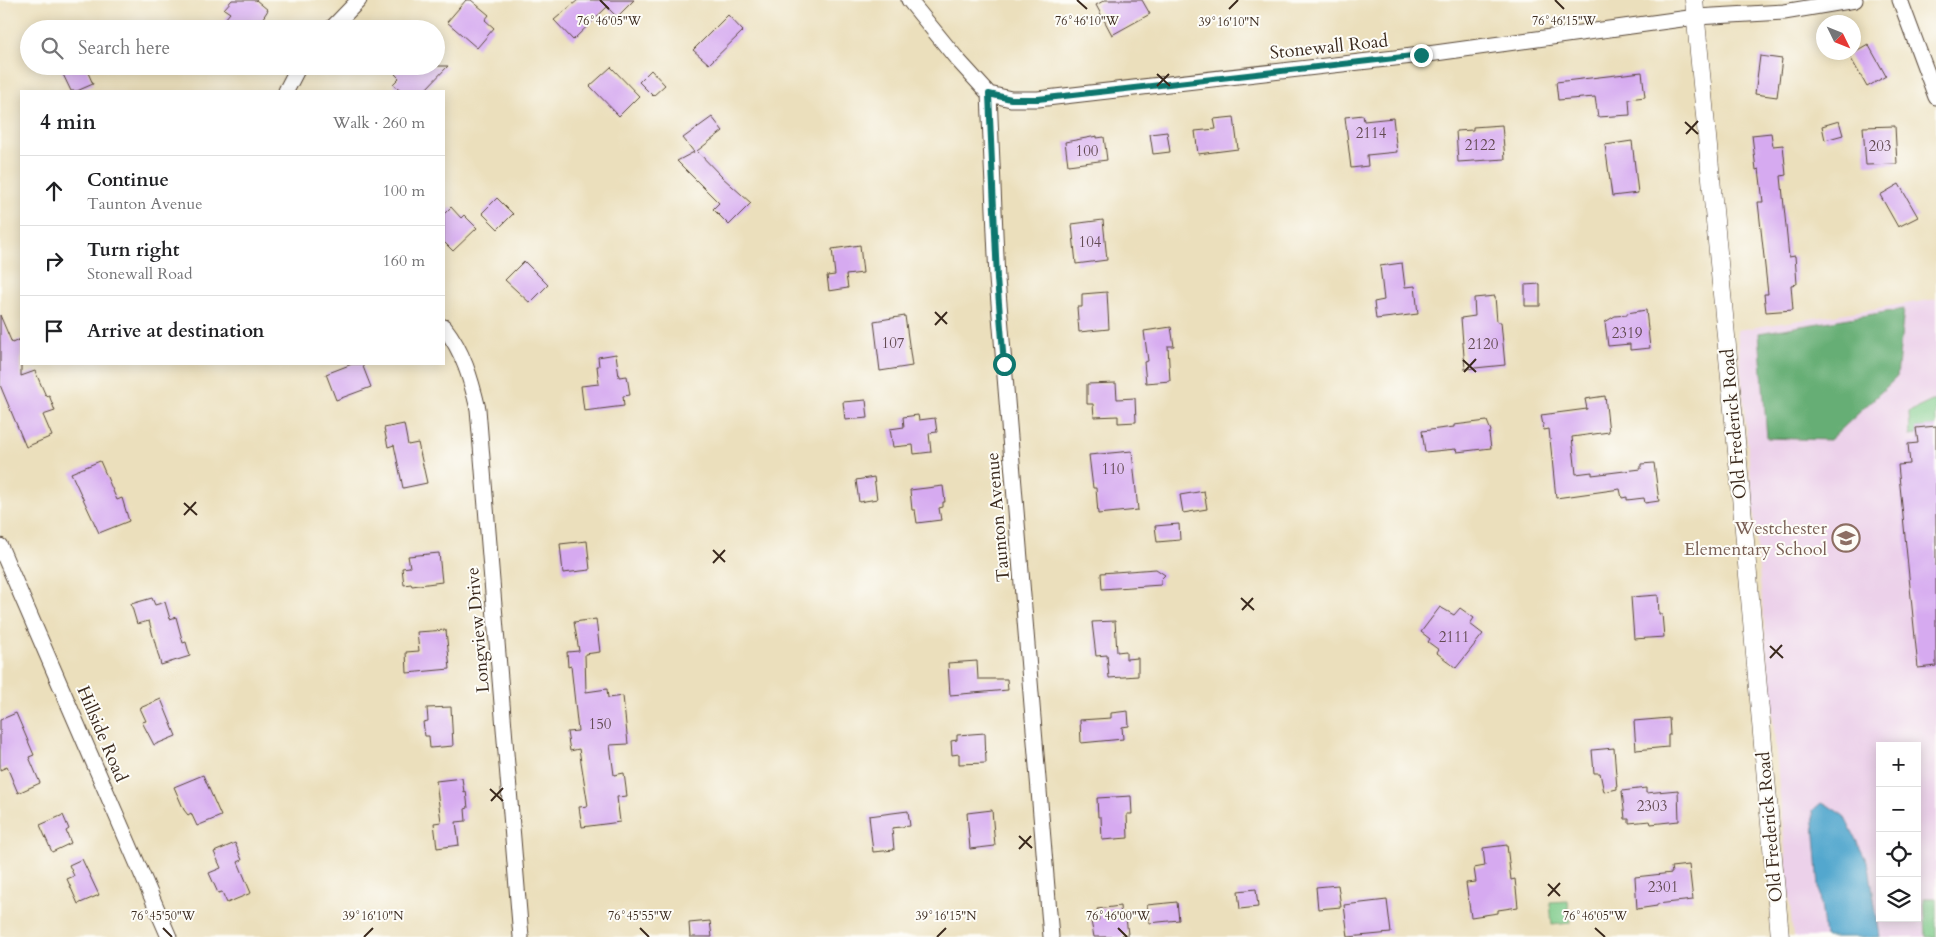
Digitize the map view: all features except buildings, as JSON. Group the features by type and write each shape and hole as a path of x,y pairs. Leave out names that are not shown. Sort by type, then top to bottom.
{"street":[{"path":"340,20 359,0"},
{"path":"909,0 974,79 989,94"},
{"name":"Stonewall Road","path":"989,94 1011,99 1038,99 1421,55 1695,9 1784,12 1855,0"},
{"path":"1900,0 1936,97"},
{"name":"Old Frederick Road","path":"1695,9 1780,937"},
{"path":"287,90 294,75"},
{"name":"Taunton Avenue","path":"989,94 997,279 1051,937"},
{"name":"Longview Drive","path":"445,329 451,336 471,378 478,408 521,937"},
{"name":"Hillside Road","path":"0,546 169,937"}],"shaded area":[{"name":"Westchester Elementary School","path":"1936,299 1936,937 1793,937 1737,330"}],"green space":[{"path":"1904,309 1897,377 1830,440 1767,438 1759,333"},
{"path":"1932,401 1936,401 1936,426 1916,428 1917,435 1910,436 1909,412"},
{"path":"1924,898 1936,898 1936,937 1926,937"},
{"path":"1568,901 1570,923 1552,925 1550,902"}],"water":[{"path":"1821,803 1844,816 1869,866 1876,922 1878,922 1880,937 1825,937 1813,810"}],"place":[{"name":"Westchester Elementary School","path":"1846,538"}],"route":[{"path":"1004,364 997,279 989,94 1011,99 1038,99 1421,55"}]}
